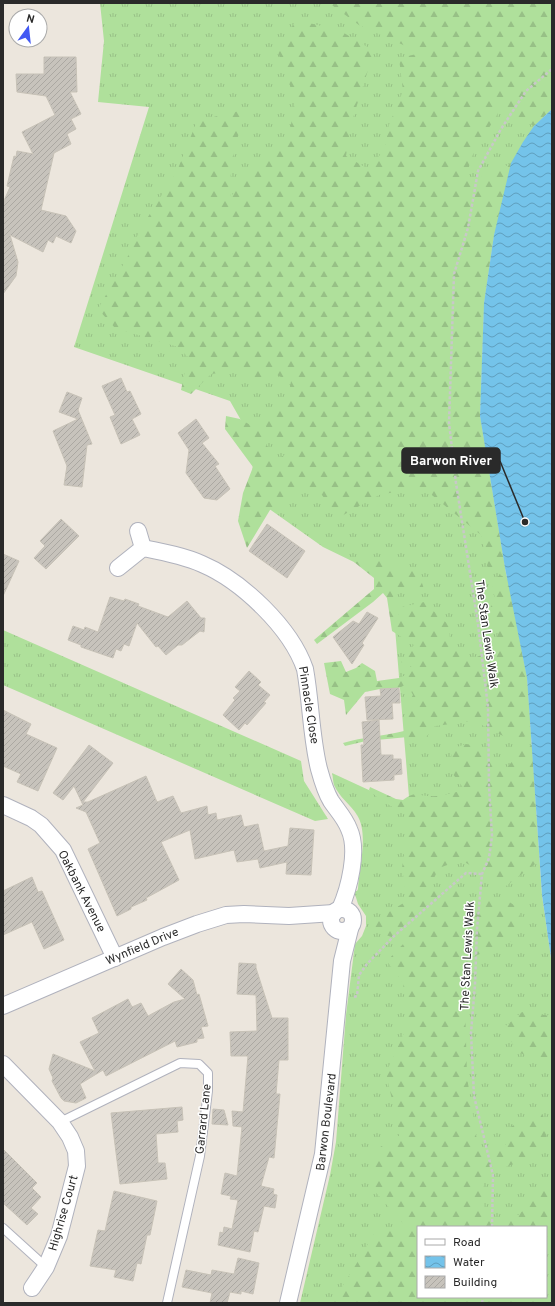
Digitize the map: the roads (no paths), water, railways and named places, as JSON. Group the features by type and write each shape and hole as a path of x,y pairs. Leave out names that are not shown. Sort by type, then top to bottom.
{"street":[{"path":"118,568 143,548 138,530"},
{"name":"Pinnacle Close","path":"143,548 183,557 203,564 245,590 285,632 301,658 305,669 319,768 324,787 331,801 340,812 350,830 353,849 351,872 341,921"},
{"name":"Oakbank Avenue","path":"3,805 31,818 41,825 63,850 115,958"},
{"name":"Wynfield Drive","path":"3,1006 163,937 226,915 244,914 289,916 341,921"},
{"name":"Barwon Boulevard","path":"288,1303 323,1154 342,961 341,921"},
{"name":"Highrise Court","path":"3,1064 60,1122 70,1137 76,1151 77,1166 59,1236 46,1267 32,1288"}],"lane":[{"name":"Garrard Lane","path":"60,1122 180,1063 199,1064 208,1073 208,1091 200,1156 167,1303"},
{"path":"3,1228 46,1267"}],"water":[{"path":"552,109 552,965 542,895 527,678 505,568 480,416 484,303 494,235 511,163 534,126"}],"place":[{"name":"Barwon River","path":"525,522"}]}
